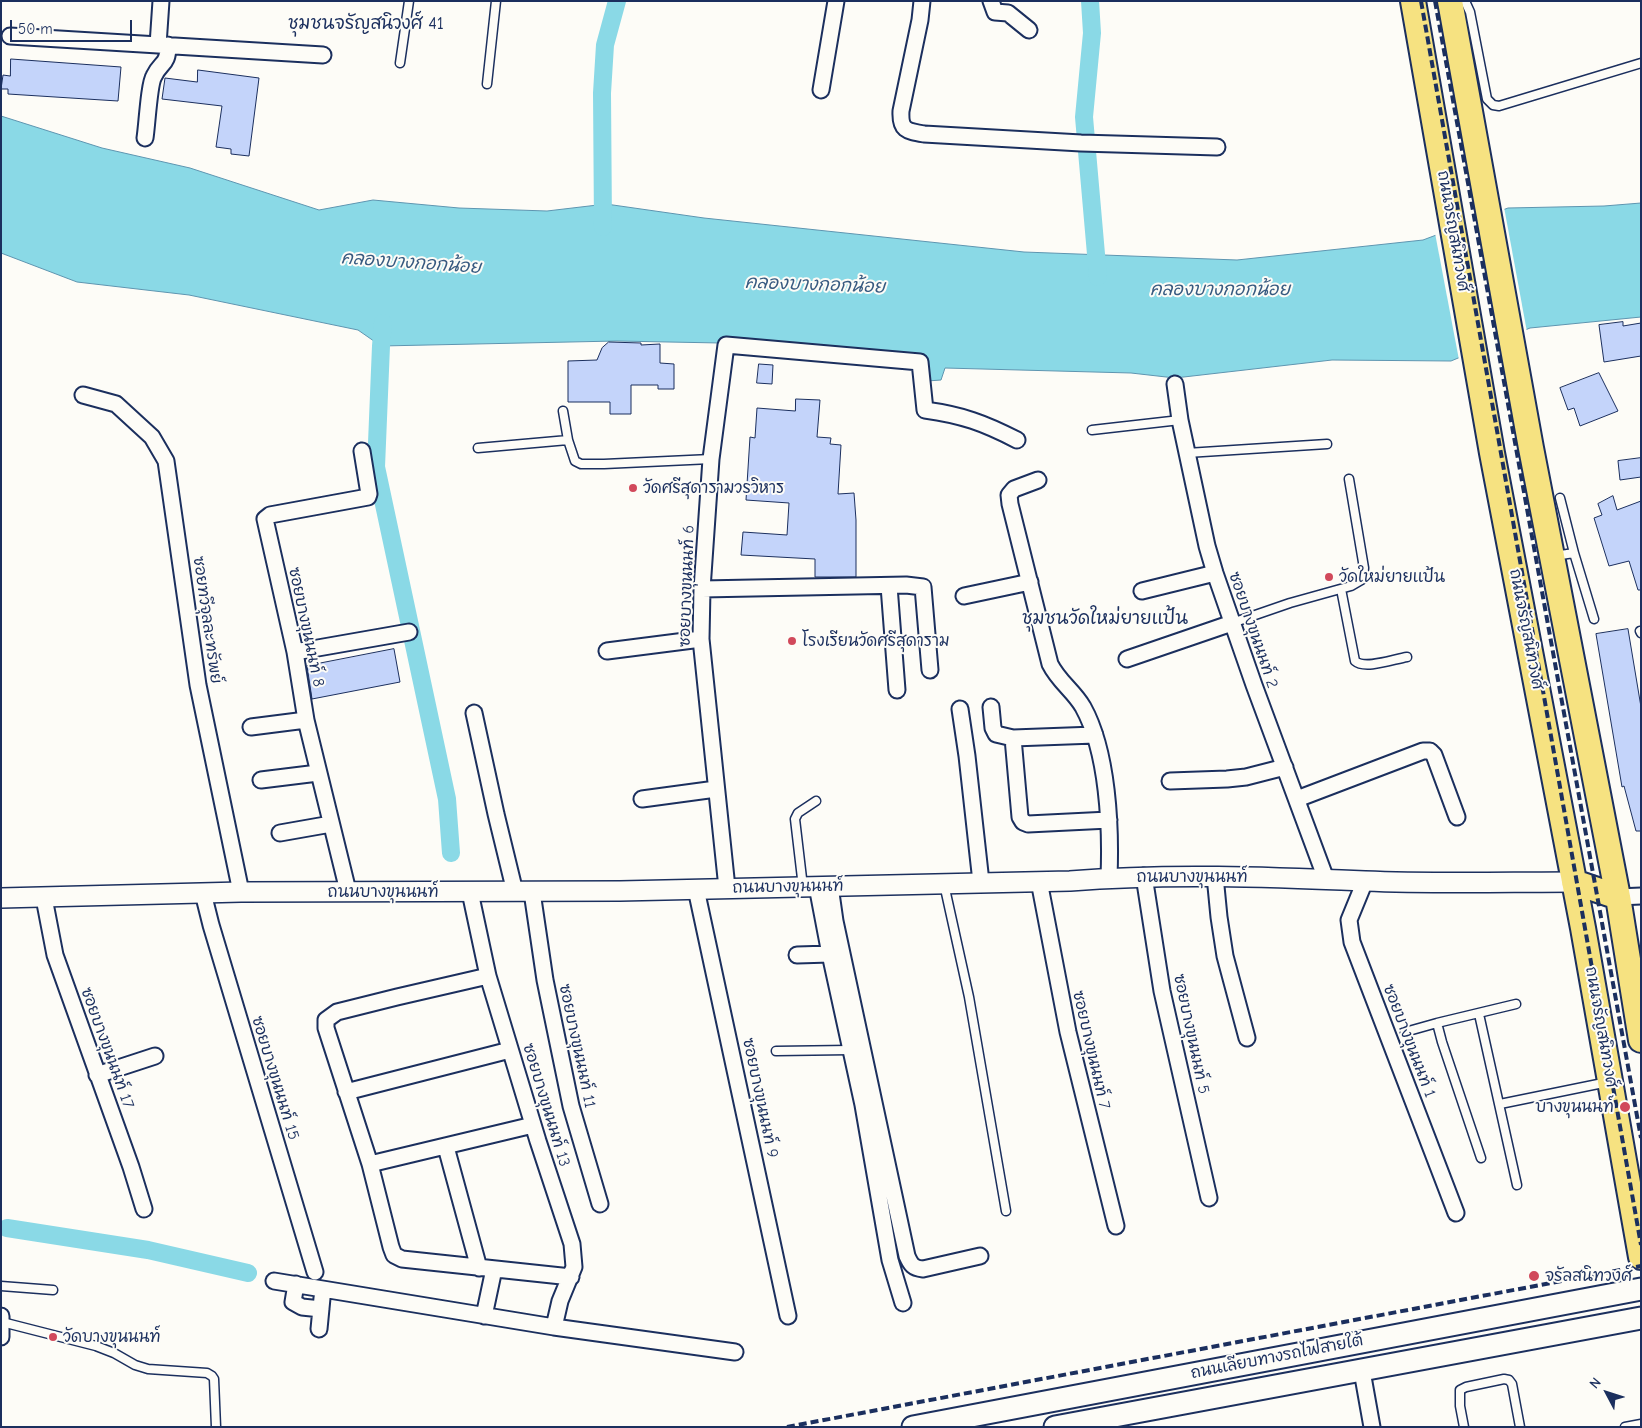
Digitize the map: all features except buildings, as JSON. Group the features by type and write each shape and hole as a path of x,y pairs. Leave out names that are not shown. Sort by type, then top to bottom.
{"main road":[{"name":"ถนนจรัญสนิทวงศ์","path":"1413,1 1492,453 1583,928 1641,1257"},
{"path":"1450,1 1531,448 1563,555 1630,897 1641,1040"},
{"path":"1574,882 1630,897"},
{"name":"ถนนเลียบทางรถไฟสายใต้","path":"913,1427 1641,1289"},
{"path":"1590,1298 1598,1302 1603,1308 1603,1317 1595,1326"},
{"name":"ถนนเลียบทางรถไฟสายใต้","path":"1055,1427 1641,1318"}],"street":[{"path":"145,138 153,76 165,64 168,57 163,45 161,1"},
{"path":"822,90 836,1"},
{"path":"922,1 920,20 901,111 900,123 910,132 1081,143 1217,147"},
{"path":"991,1 995,12 1008,13 1029,30"},
{"path":"10,36 323,55"},
{"name":"ซอยบางขุนนนท์ 6","path":"727,888 701,639 702,589 712,459 726,345 920,362 925,410 954,414 989,426 1017,440"},
{"name":"ซอยบางขุนนนท์ 2","path":"1175,384 1180,420 1207,546 1215,573 1326,879"},
{"name":"ซอยทวีจุลละทรัพย์","path":"83,395 116,404 152,437 166,461 198,686 240,892"},
{"name":"ซอยบางขุนนนท์ 8","path":"348,892 306,720 295,652 265,519 270,515 368,497 362,451"},
{"path":"1038,480 1014,489 1009,495 1050,664 1056,676 1082,706 1095,735 1109,820 1110,877"},
{"path":"1142,591 1215,573"},
{"path":"964,596 1030,582"},
{"path":"890,586 897,690"},
{"path":"702,589 923,587 930,670"},
{"path":"1127,659 1232,623"},
{"path":"295,652 409,632"},
{"path":"607,651 701,639"},
{"path":"991,707 992,728 996,734 1013,738 1095,735"},
{"path":"960,709 981,882"},
{"name":"ซอยบางขุนนนท์ 11","path":"474,713 496,814 524,892 545,980 571,1106 600,1204"},
{"path":"251,728 306,720"},
{"path":"1013,738 1020,818 1023,822 1028,824 1109,820"},
{"path":"1297,799 1423,751 1430,751 1434,755 1457,817"},
{"path":"1170,781 1246,777 1285,767"},
{"path":"261,780 318,772"},
{"path":"642,799 716,789"},
{"path":"280,833 331,824"},
{"name":"ถนนบางขุนนนท์","path":"1,898 240,892 524,892 696,889 1070,881 1144,876 1216,876 1366,881 1574,882"},
{"name":"ซอยบางขุนนนท์ 5","path":"1144,876 1162,991 1209,1198"},
{"path":"1216,876 1219,917 1225,956 1247,1038"},
{"name":"ซอยบางขุนนนท์ 7","path":"1039,881 1068,1032 1116,1226"},
{"name":"ซอยบางขุนนนท์ 1","path":"1366,881 1349,920 1352,942 1456,1213"},
{"path":"817,886 862,1105 890,1260 903,1303"},
{"path":"817,886 837,931 907,1256 911,1265 923,1270 980,1256"},
{"name":"ซอยบางขุนนนท์ 9","path":"696,889 788,1316"},
{"name":"ซอยบางขุนนนท์ 13","path":"470,892 488,976 533,1125 572,1244 574,1267 560,1301 554,1327"},
{"name":"ซอยบางขุนนนท์ 15","path":"203,893 315,1272"},
{"name":"ซอยบางขุนนนท์ 17","path":"44,898 55,955 131,1167 144,1209"},
{"path":"797,955 830,954"},
{"path":"488,976 337,1012 330,1016 325,1024 370,1164 394,1254 402,1259 571,1277"},
{"path":"346,1092 510,1050"},
{"path":"97,1075 155,1056"},
{"path":"370,1164 533,1125"},
{"path":"446,1147 487,1268 484,1316"},
{"path":"274,1280 554,1327 735,1352"},
{"path":"296,1284 293,1302 302,1307 321,1309"},
{"path":"319,1329 324,1289"},
{"path":"1362,1370 1372,1427"}],"lane":[{"path":"400,63 409,1"},
{"path":"487,84 496,1"},
{"path":"1465,1 1470,12 1487,99 1493,105 1499,106 1641,63"},
{"path":"563,411 568,440 575,461 581,464 712,459"},
{"path":"1092,430 1180,420"},
{"path":"478,448 568,440"},
{"path":"1187,453 1327,444"},
{"path":"1232,623 1290,603 1341,589 1364,579 1365,574 1349,478"},
{"path":"1560,498 1563,555 1594,619"},
{"path":"1341,589 1355,661 1360,665 1367,665 1407,657"},
{"path":"816,801 798,813 795,819 817,886"},
{"path":"944,883 969,997 1006,1211"},
{"path":"1405,1032 1516,1004"},
{"path":"1479,1014 1517,1185"},
{"path":"1437,1023 1481,1158"},
{"path":"776,1051 850,1050"},
{"path":"1500,1104 1610,1082"},
{"path":"1,1286 53,1290"},
{"path":"2,1325 96,1346 114,1352 135,1365 148,1368 207,1373 214,1379 216,1427"},
{"path":"1464,1427 1460,1406 1460,1390 1466,1386 1504,1379 1509,1380 1512,1384 1520,1427"},
{"path":"1625,1427 1641,1424"}],"water":[{"name":"คลองบางกอกน้อย","path":"1,116 102,148 190,168 319,210 373,200 459,208 547,211 606,204 704,218 1024,252 1237,260 1423,240 1508,208 1604,206 1641,203 1641,317 1530,328 1451,361 1332,360 1175,378 1131,373 945,368 941,380 927,381 925,360 720,343 617,341 381,346 358,330 189,295 77,282 1,253"}],"pier":[{"path":"1504,207 1527,332 1459,360 1435,233"}],"waterway":[{"path":"603,227 602,93 605,45 617,1"},
{"path":"1090,1 1092,33 1084,117 1098,277"},
{"path":"383,323 376,467 447,799 451,853"},
{"path":"7,1228 148,1250 248,1273"}],"railway":[{"path":"1421,1 1641,1245"},
{"path":"1435,1 1641,1138"},
{"path":"787,1427 1641,1266"}],"place":[{"name":"วัดศรีสุดารามวรวิหาร","path":"633,488"},
{"name":"วัดใหม่ยายแป้น","path":"1329,577"},
{"name":"โรงเรียนวัดศรีสุดาราม","path":"792,641"},
{"name":"บางขุนนนท์","path":"1625,1107"},
{"name":"จรัลสนิทวงศ์","path":"1534,1276"},
{"name":"วัดบางขุนนนท์","path":"53,1337"}],"district":[{"name":"ชุมชนจรัญสนิวงศ์ 41","path":"366,24"},
{"name":"ชุมชนวัดใหม่ยายแป้น","path":"1105,619"}]}
